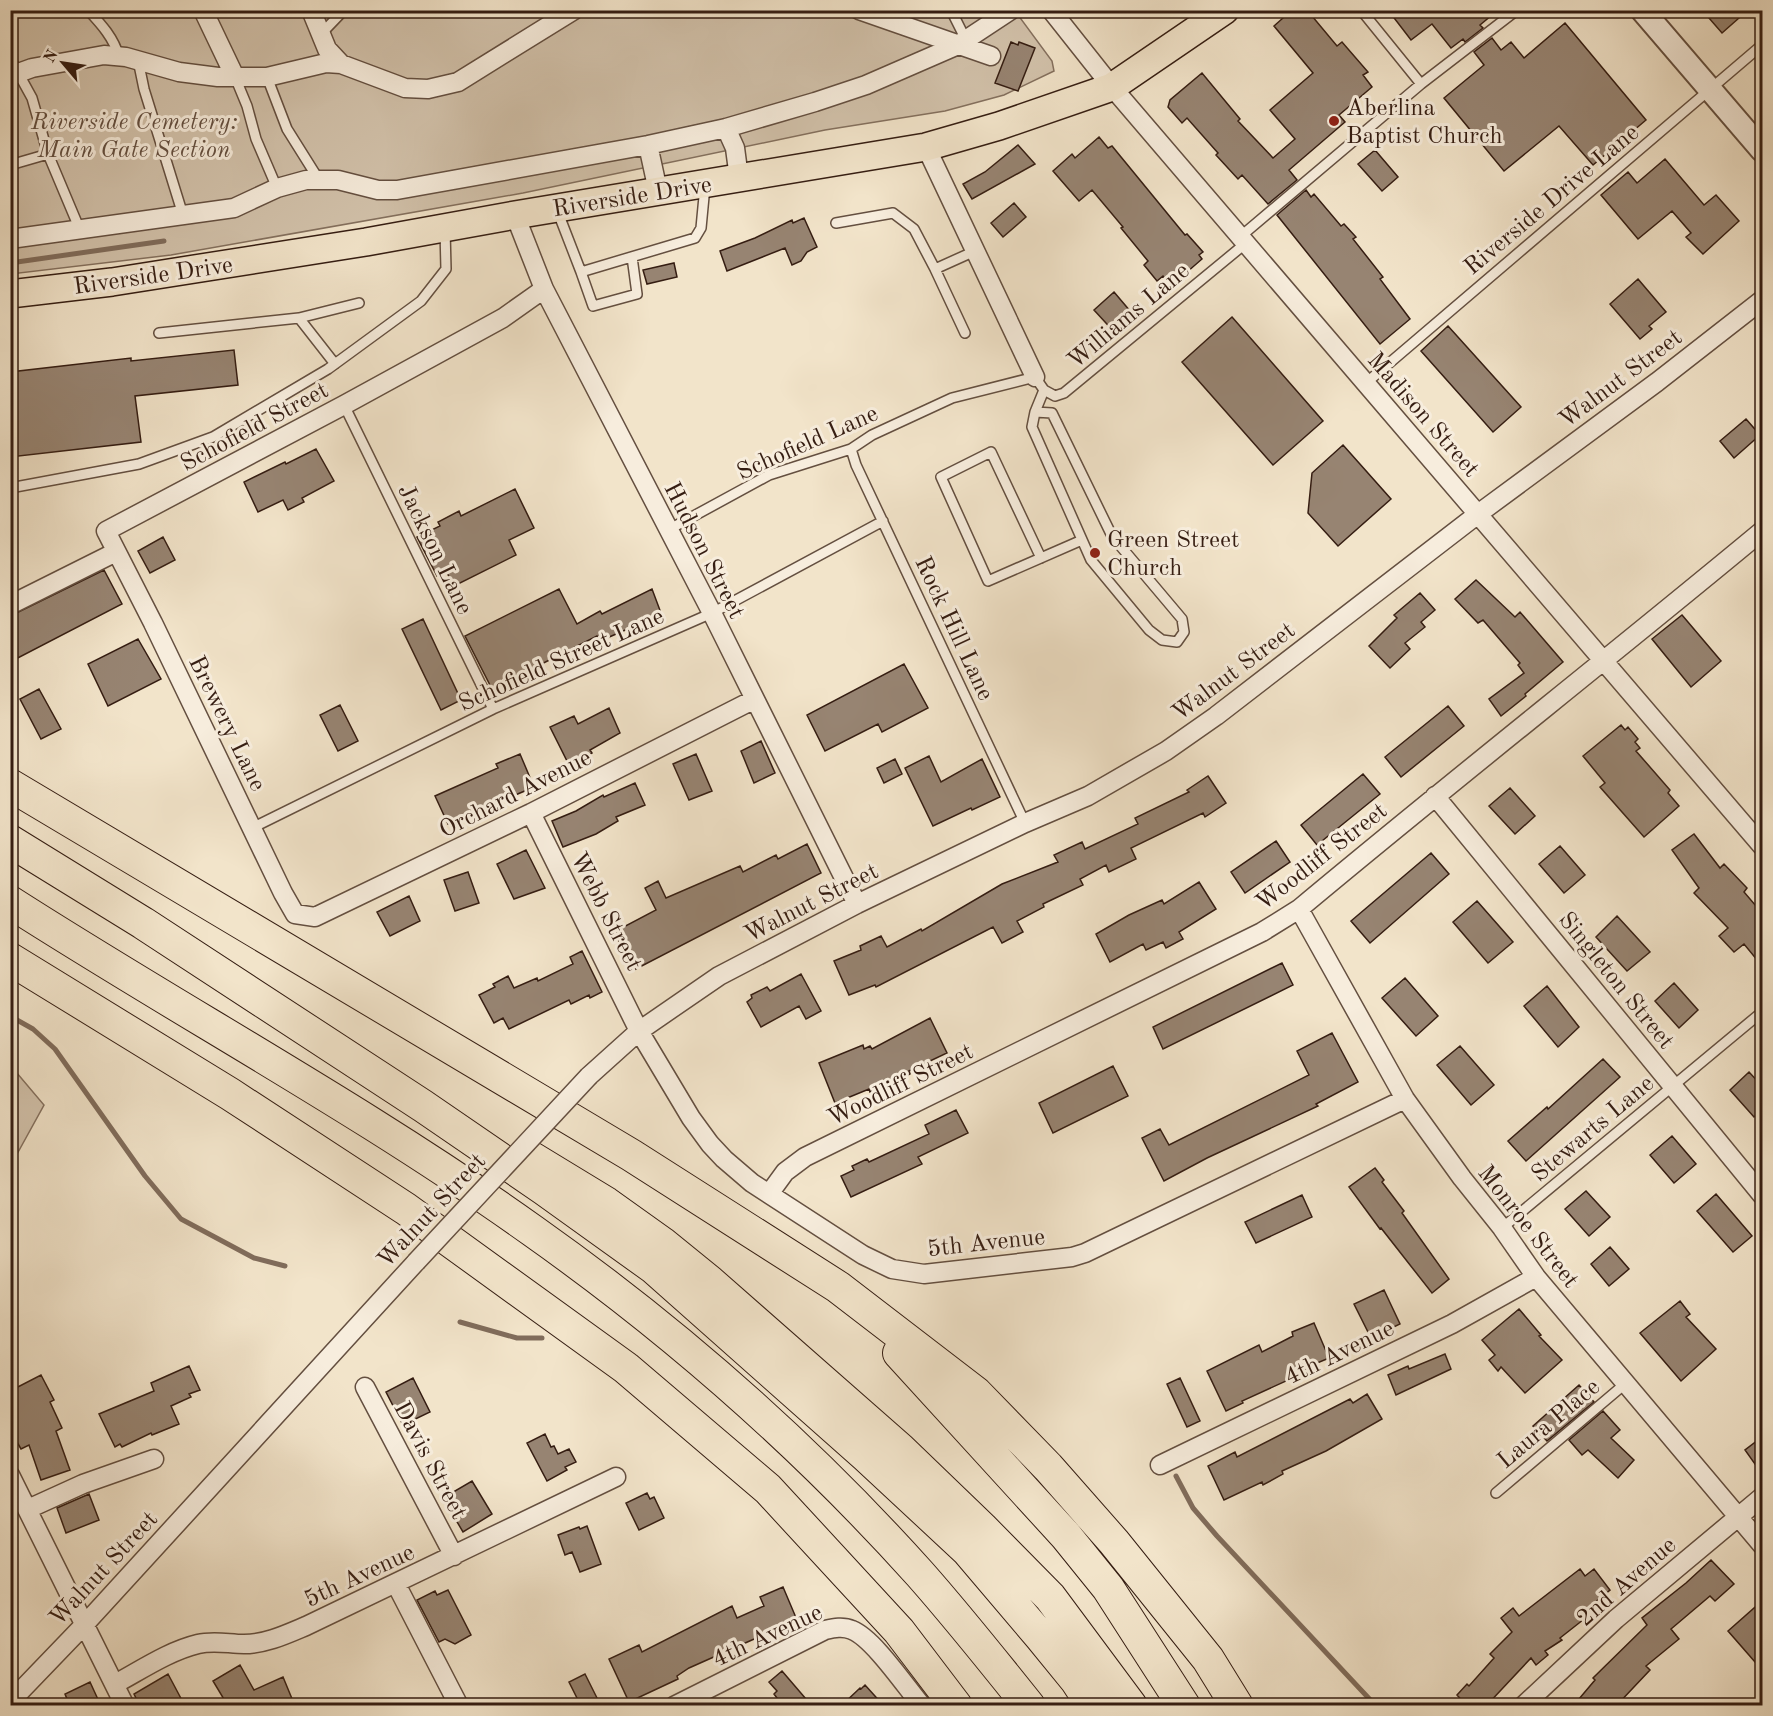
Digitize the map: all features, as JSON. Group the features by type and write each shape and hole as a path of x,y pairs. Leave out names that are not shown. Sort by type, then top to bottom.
{"highway":[{"path":"10,785 611,1142 838,1287 976,1393 1048,1467 1114,1542 1208,1659 1237,1706"},
{"path":"10,841 143,922 423,1106 654,1268 866,1456 967,1550 1047,1644 1076,1680 1093,1706"},
{"path":"10,902 431,1162 533,1230 643,1313 711,1371 844,1494 921,1576 1029,1706"},
{"path":"10,959 230,1094 406,1209 626,1368 768,1489 899,1631 956,1706"},
{"path":"423,1106 489,1131 606,1203 662,1243 710,1282 900,1449 982,1527 1050,1597 1131,1706"},
{"path":"838,1287 1066,1536 1108,1588 1184,1706"}],"main road":[{"name":"Riverside Drive","path":"10,294 112,282 926,147 999,126 1112,87 1225,10"}],"street":[{"path":"203,10 235,78"},
{"path":"311,10 327,49 341,64"},
{"path":"14,69 104,55 138,60 179,72 235,78 267,77 326,63 341,64 405,88 428,89 458,82 574,10"},
{"path":"859,10 897,17 991,56"},
{"path":"10,239 234,208 277,188 306,180 338,180 378,189 397,190 648,145 726,128 866,85 962,43 1011,10"},
{"name":"Madison Street","path":"1051,10 1112,87 1762,846"},
{"path":"1642,10 1762,150"},
{"path":"726,128 735,148 739,178"},
{"path":"648,145 658,191"},
{"path":"926,147 1039,384"},
{"name":"Hudson Street","path":"515,215 544,289 712,613 753,700 857,904"},
{"name":"Schofield Street","path":"116,552 106,531 503,318 544,289"},
{"name":"Walnut Street","path":"10,1702 85,1624 589,1076 639,1031 719,976 857,904 1088,796 1166,751 1216,716 1478,514 1657,382 1762,300"},
{"name":"Woodliff Street","path":"769,1194 785,1172 805,1157 1262,932 1299,909 1762,531"},
{"path":"10,605 116,552"},
{"name":"Brewery Lane","path":"116,552 295,914"},
{"name":"Orchard Avenue","path":"295,914 315,917 531,813 753,700"},
{"name":"Singleton Street","path":"1435,796 1762,1195"},
{"name":"Webb Street","path":"531,813 639,1031"},
{"name":"Monroe Street","path":"1299,909 1405,1099 1462,1178 1536,1276 1762,1545"},
{"name":"5th Avenue","path":"639,1031 691,1118 710,1144 737,1171 863,1255 892,1269 924,1274 1072,1257 1100,1247 1405,1099"},
{"name":"4th Avenue","path":"1160,1465 1452,1324 1536,1276"},
{"name":"Davis Street","path":"365,1387 454,1556"},
{"path":"28,1509 83,1484 154,1459"},
{"path":"10,1475 125,1706"},
{"name":"5th Avenue","path":"115,1684 179,1650 199,1643 246,1644 272,1640 306,1626 616,1477"},
{"name":"2nd Avenue","path":"1523,1706 1616,1619 1762,1497"},
{"path":"396,1584 459,1706"},
{"name":"4th Avenue","path":"675,1706 825,1630 836,1627 849,1628 858,1632 869,1642 922,1706"}],"lane":[{"path":"88,10 116,45 119,57"},
{"path":"321,34 344,10"},
{"path":"951,10 962,43"},
{"path":"1361,10 1421,84"},
{"name":"Williams Lane","path":"1039,384 1054,396 1064,393 1421,84 1517,10"},
{"name":"Riverside Drive Lane","path":"1366,383 1762,45"},
{"path":"138,60 183,215"},
{"path":"14,69 32,98 48,154 80,230"},
{"path":"267,77 287,129 319,180"},
{"path":"235,78 247,106 256,139 277,188"},
{"path":"10,165 48,154"},
{"path":"582,272 695,238 701,228 706,183"},
{"path":"557,208 593,306 637,294 632,256"},
{"path":"836,223 892,213 914,229 965,333"},
{"path":"10,488 140,464 213,437 335,364 421,301 446,269 445,228"},
{"path":"935,269 975,251"},
{"path":"159,333 299,318 359,303"},
{"path":"299,318 335,364"},
{"path":"1035,412 1052,413 1112,536 1182,619 1184,632 1178,642 1162,640 1149,630 1091,560 1032,427 1039,384"},
{"name":"Schofield Lane","path":"668,531 769,475 851,449 872,435 952,398 1039,384"},
{"name":"Jackson Lane","path":"344,405 493,709"},
{"name":"Rock Hill Lane","path":"851,449 856,465 1025,824"},
{"path":"1041,558 991,452 941,477 988,581 1041,558 1082,540"},
{"name":"Schofield Street Lane","path":"252,828 493,709 712,613 883,521"},
{"name":"Stewarts Lane","path":"1502,1228 1762,1012"},
{"name":"Laura Place","path":"1496,1493 1626,1383"}],"green space":[{"name":"Riverside Cemetery: Main Gate Section","path":"10,11 1015,11 1052,61 1054,71 1004,95 945,111 825,130 523,193 171,255 11,274"},
{"path":"11,1066 44,1105 11,1165"}],"building":[{"path":"1292,10 1307,10 1337,46 1342,42 1368,72 1363,75 1372,87 1339,115 1345,122 1289,170 1297,180 1268,204 1242,175 1238,179 1187,118 1182,123 1168,107 1170,100 1202,73 1240,119 1238,121 1273,158 1295,139 1270,110 1313,73 1274,26"},
{"path":"1388,10 1498,10 1480,25 1483,28 1465,42 1463,39 1451,48 1432,24 1411,40"},
{"path":"1702,10 1748,10 1722,33"},
{"path":"1565,23 1646,120 1593,165 1559,126 1504,171 1444,98 1484,65 1474,52 1492,38 1501,50 1511,42 1524,58"},
{"path":"1011,42 1018,45 1019,42 1035,48 1018,91 995,83"},
{"path":"1099,137 1108,148 1112,146 1185,235 1187,234 1203,252 1199,255 1202,259 1171,286 1163,276 1157,281 1144,265 1148,261 1092,190 1079,201 1053,171 1072,154 1075,158"},
{"path":"1018,145 1035,164 972,199 963,184 985,172"},
{"path":"1375,150 1398,177 1382,191 1358,164"},
{"path":"1665,159 1704,205 1716,195 1739,221 1703,254 1686,237 1691,233 1672,211 1638,239 1601,195 1628,172 1637,183"},
{"path":"1306,190 1311,197 1314,194 1341,226 1344,224 1356,237 1353,239 1383,277 1380,279 1410,319 1380,344 1277,215"},
{"path":"1014,203 1026,217 1003,237 991,223"},
{"path":"804,218 817,247 807,252 801,261 792,265 785,248 727,271 720,251 755,238 792,220 793,223"},
{"path":"674,263 677,277 647,284 643,270"},
{"path":"1638,279 1666,312 1649,326 1652,329 1640,339 1610,304"},
{"path":"1114,292 1136,318 1117,335 1094,310"},
{"path":"1232,317 1323,421 1273,465 1182,362"},
{"path":"1448,326 1521,407 1493,432 1421,351"},
{"path":"234,350 238,385 135,396 141,442 10,457 10,372 131,358 131,361"},
{"path":"1746,419 1760,435 1734,458 1720,441"},
{"path":"1343,445 1391,499 1338,546 1308,513 1312,473"},
{"path":"316,449 334,481 302,498 304,502 288,510 283,500 258,512 244,482"},
{"path":"515,489 534,528 509,540 516,555 454,586 446,571 437,576 417,537 440,526 438,522 459,511 461,516"},
{"path":"163,537 175,560 150,573 138,551"},
{"path":"104,570 122,604 10,662 10,616"},
{"path":"1476,580 1515,617 1520,612 1563,662 1501,716 1489,699 1524,673 1518,665 1520,663 1483,620 1478,623 1455,599"},
{"path":"559,589 577,624 600,611 602,614 652,589 661,613 629,625 630,628 600,641 597,636 492,689 465,636"},
{"path":"1420,593 1435,610 1421,622 1425,627 1405,643 1410,649 1390,668 1369,646 1397,618 1394,615"},
{"path":"1682,615 1721,661 1691,687 1652,639"},
{"path":"423,619 461,700 441,710 402,629"},
{"path":"138,639 161,679 108,706 88,664"},
{"path":"904,664 928,708 882,732 878,724 825,751 807,715"},
{"path":"39,689 61,729 41,739 20,699"},
{"path":"340,705 358,741 338,751 320,715"},
{"path":"1448,706 1464,726 1401,777 1385,757"},
{"path":"609,708 620,733 590,750 592,753 569,765 550,727 574,716 578,724"},
{"path":"1621,725 1625,730 1628,727 1638,739 1635,742 1640,748 1636,751 1670,790 1668,793 1679,806 1644,837 1600,787 1605,783 1583,756"},
{"path":"761,741 775,773 754,783 741,751"},
{"path":"520,754 534,787 448,824 435,796 498,768 496,764"},
{"path":"696,754 712,791 689,800 673,764"},
{"path":"929,756 941,782 982,759 1000,797 933,826 905,768"},
{"path":"895,759 902,774 884,783 877,768"},
{"path":"1363,774 1380,794 1317,845 1301,825"},
{"path":"1208,776 1226,803 1205,817 1203,813 1131,848 1136,859 1109,872 1106,865 1080,879 1083,885 1043,904 1044,907 1017,921 1023,932 1002,943 993,927 876,987 875,985 849,995 834,961 861,950 860,946 881,936 887,947 921,929 922,931 1002,884 1058,862 1054,855 1082,842 1085,849 1138,824 1135,818 1189,792 1187,790"},
{"path":"635,783 645,805 616,817 618,821 596,834 563,847 552,821 576,811 603,795 604,797"},
{"path":"1510,788 1535,816 1515,834 1489,806"},
{"path":"1694,834 1720,868 1724,864 1747,888 1744,892 1762,913 1762,966 1744,944 1734,952 1719,936 1728,928 1694,893 1699,888 1672,850"},
{"path":"1276,841 1290,862 1245,893 1231,872"},
{"path":"807,844 821,873 634,970 614,932 656,910 645,888 658,881 666,898 740,866 743,872 776,855 778,859"},
{"path":"1560,846 1585,875 1564,893 1539,864"},
{"path":"526,850 545,888 514,899 497,864"},
{"path":"1431,853 1449,874 1370,943 1351,921"},
{"path":"468,872 479,903 455,911 444,880"},
{"path":"1199,882 1216,909 1179,932 1183,939 1166,948 1163,942 1146,950 1143,944 1110,962 1096,934 1162,900 1164,904"},
{"path":"409,896 420,921 390,936 377,912"},
{"path":"1477,901 1513,942 1488,963 1453,922"},
{"path":"1617,916 1650,952 1627,971 1596,937"},
{"path":"582,951 602,992 590,998 589,995 571,1004 569,1000 509,1029 503,1018 494,1023 479,995 495,987 493,984 508,976 514,988 537,978 538,981 573,964 570,957"},
{"path":"1282,963 1293,985 1163,1049 1153,1027"},
{"path":"801,974 821,1011 806,1019 799,1006 761,1027 747,1002 752,998 751,995 767,987 770,991"},
{"path":"1405,978 1438,1016 1416,1036 1382,998"},
{"path":"1674,983 1698,1010 1679,1028 1655,1001"},
{"path":"1547,986 1579,1027 1558,1047 1524,1006"},
{"path":"930,1018 947,1053 909,1071 910,1074 889,1085 870,1092 869,1089 835,1103 819,1063 863,1045 864,1049 870,1046 872,1049"},
{"path":"1332,1033 1358,1082 1316,1104 1318,1106 1207,1158 1164,1181 1142,1138 1160,1129 1169,1145 1309,1075 1297,1051"},
{"path":"1460,1046 1494,1085 1471,1105 1437,1065"},
{"path":"1603,1059 1620,1077 1526,1161 1508,1141 1547,1107 1548,1109"},
{"path":"1113,1066 1128,1096 1053,1133 1039,1103"},
{"path":"1749,1072 1762,1086 1762,1110 1754,1117 1730,1090"},
{"path":"956,1110 968,1133 918,1157 922,1164 851,1197 841,1176 854,1170 852,1166 867,1159 869,1162 929,1134 925,1125"},
{"path":"1672,1136 1696,1164 1674,1183 1650,1155"},
{"path":"1375,1168 1384,1180 1382,1182 1404,1211 1402,1213 1449,1279 1432,1293 1349,1187"},
{"path":"1586,1191 1610,1217 1589,1236 1565,1209"},
{"path":"1716,1194 1752,1236 1733,1252 1697,1211"},
{"path":"1302,1195 1312,1217 1256,1243 1245,1222"},
{"path":"1610,1247 1629,1269 1609,1286 1591,1264"},
{"path":"1384,1290 1400,1324 1371,1338 1354,1304"},
{"path":"1680,1301 1690,1314 1686,1317 1716,1349 1681,1381 1640,1333"},
{"path":"1519,1309 1541,1335 1539,1336 1562,1360 1525,1393 1501,1367 1498,1371 1489,1360 1495,1355 1482,1340"},
{"path":"1314,1323 1329,1358 1317,1363 1319,1366 1242,1401 1243,1403 1226,1411 1207,1371 1259,1345 1262,1352 1293,1336 1292,1332"},
{"path":"1445,1354 1451,1369 1396,1395 1388,1375"},
{"path":"189,1366 200,1390 189,1394 191,1397 171,1406 179,1424 152,1435 151,1433 122,1447 120,1444 115,1447 99,1414 154,1391 151,1383"},
{"path":"41,1375 54,1400 50,1402 62,1428 56,1431 70,1470 41,1480 29,1445 21,1449 10,1430 10,1391"},
{"path":"413,1378 430,1412 403,1425 386,1392"},
{"path":"1180,1378 1200,1421 1187,1427 1167,1384"},
{"path":"1579,1385 1594,1402 1547,1441 1533,1426"},
{"path":"1367,1394 1382,1419 1326,1451 1282,1471 1283,1474 1263,1485 1262,1482 1224,1500 1208,1466 1235,1452 1237,1457 1350,1399 1353,1403"},
{"path":"1603,1411 1620,1430 1611,1438 1634,1460 1618,1478 1588,1450 1582,1455 1569,1440"},
{"path":"545,1434 551,1447 554,1446 558,1454 569,1449 576,1462 565,1467 567,1470 547,1481 527,1443"},
{"path":"1762,1437 1762,1474 1745,1450"},
{"path":"472,1481 492,1514 463,1532 443,1498"},
{"path":"647,1493 650,1499 654,1497 664,1518 639,1530 626,1503"},
{"path":"89,1494 99,1520 66,1533 57,1508"},
{"path":"587,1526 601,1564 580,1572 572,1552 565,1555 558,1535"},
{"path":"1711,1560 1734,1584 1715,1601 1710,1596 1671,1629 1679,1639 1646,1666 1650,1670 1616,1706 1573,1706 1595,1680 1593,1678 1647,1625 1642,1618"},
{"path":"1580,1569 1585,1576 1594,1569 1610,1590 1584,1611 1588,1616 1560,1638 1562,1640 1545,1651 1548,1655 1536,1665 1531,1658 1486,1706 1467,1706 1457,1695 1467,1684 1469,1686 1494,1658 1490,1654 1512,1632 1501,1618 1513,1608 1519,1616"},
{"path":"783,1587 797,1620 689,1668 677,1676 678,1679 629,1702 609,1659 639,1645 642,1652 732,1606 737,1618 764,1606 760,1597"},
{"path":"448,1590 471,1635 455,1644 445,1639 439,1642 417,1600 435,1591 437,1595"},
{"path":"1762,1601 1762,1670 1728,1631"},
{"path":"240,1665 254,1690 283,1677 295,1706 228,1706 213,1681"},
{"path":"782,1671 812,1706 783,1706 774,1694 777,1691 769,1682"},
{"path":"168,1674 185,1706 140,1706 134,1694"},
{"path":"585,1674 601,1706 581,1706 569,1682"},
{"path":"90,1682 101,1706 70,1706 65,1694"},
{"path":"865,1685 884,1706 841,1706 860,1688"}],"waterway":[{"path":"10,263 164,241"},
{"path":"10,1016 33,1029 55,1049 145,1176 181,1219 254,1258 285,1266"},
{"path":"460,1322 517,1338 542,1338"},
{"path":"1176,1476 1193,1508 1217,1536 1376,1706"}],"place":[{"name":"Aberlina Baptist Church","path":"1334,121"},
{"name":"Green Street Church","path":"1095,553"}]}
